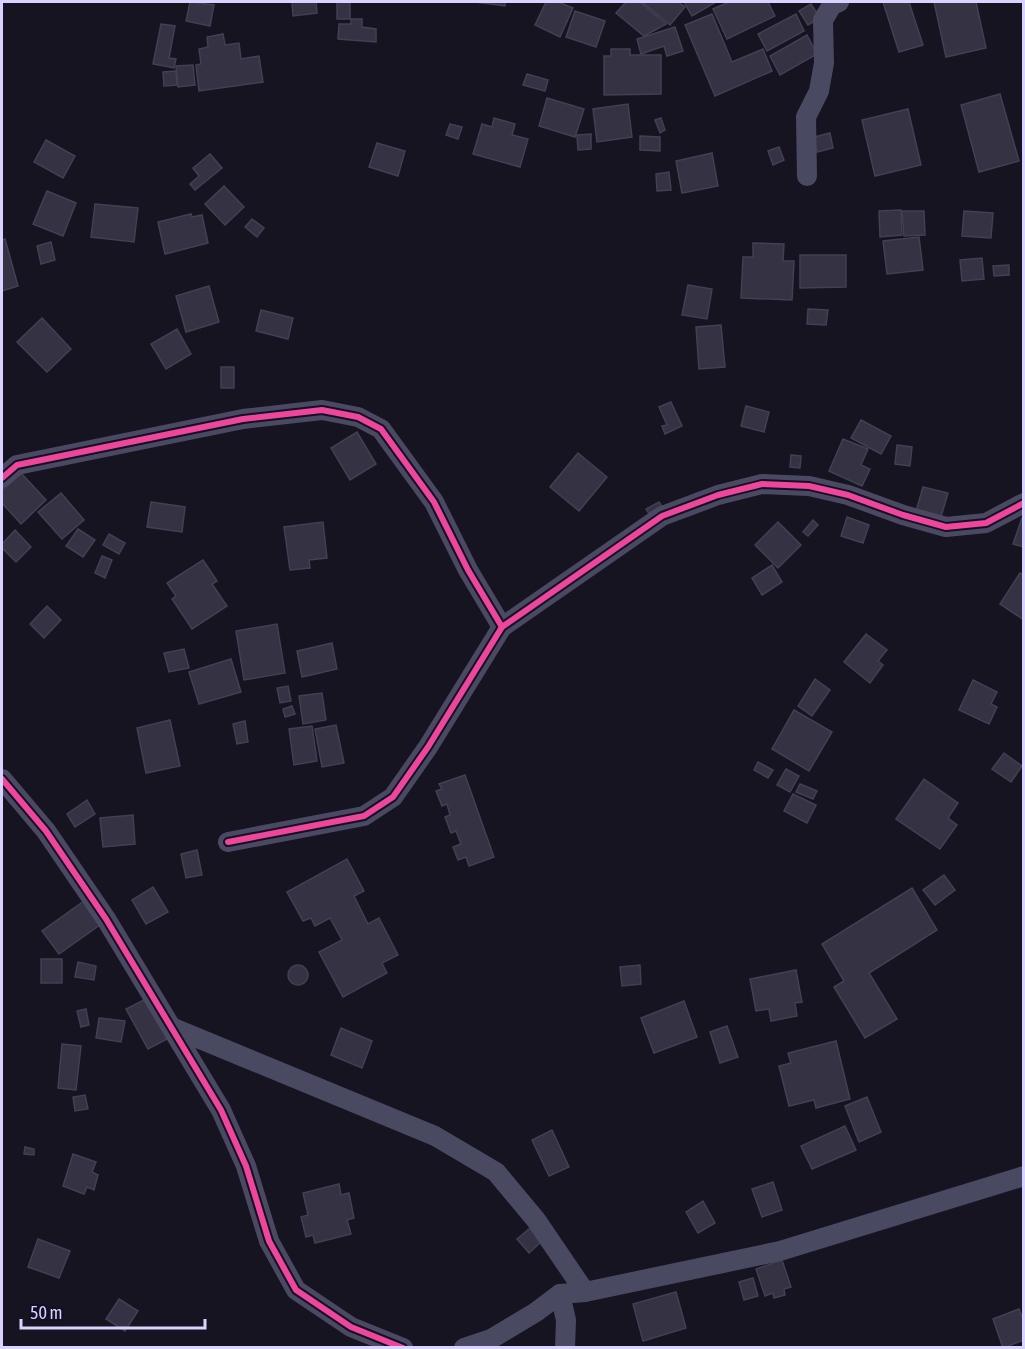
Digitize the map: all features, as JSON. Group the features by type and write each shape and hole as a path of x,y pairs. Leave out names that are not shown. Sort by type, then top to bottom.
{"street":[{"path":"807,176 806,117 819,91 824,63 824,20 832,5 839,2"},
{"path":"2,478 16,465 243,419 322,410 358,417 381,429 434,501 468,570 502,627"},
{"path":"228,842 364,816 393,797 428,747 502,627 662,516 718,495 762,484 819,488 848,495 903,516 946,527 986,523 1023,503"},
{"path":"2,779 53,841 106,919 221,1110 246,1166 269,1241 296,1290 351,1327 403,1347"},
{"path":"171,1027 435,1136 496,1172 536,1220 585,1292"},
{"path":"464,1347 491,1339 536,1312 560,1294 585,1292 780,1251 1023,1176"},
{"path":"560,1294 566,1320 565,1347"}],"building":[{"path":"190,2 214,5 210,26 186,21"},
{"path":"292,2 316,2 317,13 293,16"},
{"path":"337,2 350,2 350,19 337,19"},
{"path":"475,2 505,2 505,6"},
{"path":"546,2 558,2 573,8 560,37 535,25"},
{"path":"626,2 640,2 666,24 644,36 616,13"},
{"path":"642,2 678,2 685,7 670,25"},
{"path":"684,2 716,2 692,16"},
{"path":"729,2 768,2 775,16 727,39 713,9"},
{"path":"883,2 909,2 923,45 899,52"},
{"path":"934,2 976,2 986,48 946,57"},
{"path":"811,4 820,18 808,25 799,11"},
{"path":"575,11 605,21 596,47 566,37"},
{"path":"712,14 732,62 763,49 772,71 715,96 685,25"},
{"path":"796,14 804,31 767,51 758,34"},
{"path":"351,19 362,19 362,27 376,29 376,42 338,39 339,24 351,24"},
{"path":"161,24 175,26 169,58 176,59 174,68 153,64"},
{"path":"675,27 683,51 667,56 664,46 641,54 637,39"},
{"path":"223,34 225,45 239,43 241,59 259,56 263,82 199,91 196,65 201,64 199,49 208,47 207,37"},
{"path":"807,35 817,54 780,75 770,56"},
{"path":"611,49 630,49 630,55 661,55 661,94 604,95 604,56 611,56"},
{"path":"193,65 195,85 178,87 176,66"},
{"path":"176,71 177,85 164,86 163,72"},
{"path":"527,74 548,80 545,91 523,85"},
{"path":"1000,94 1019,161 979,172 961,105"},
{"path":"547,98 584,109 575,137 539,126"},
{"path":"628,104 632,137 597,142 593,109"},
{"path":"908,109 921,165 875,176 862,120"},
{"path":"494,118 515,124 512,135 528,139 520,167 473,154 482,124 492,127"},
{"path":"661,118 665,130 660,133 655,120"},
{"path":"450,124 462,127 458,139 446,135"},
{"path":"830,133 833,148 817,152 814,137"},
{"path":"591,134 591,149 578,150 577,135"},
{"path":"640,136 660,137 660,151 640,150"},
{"path":"46,140 75,156 63,178 34,162"},
{"path":"377,143 405,151 398,176 369,167"},
{"path":"779,147 784,160 773,165 768,151"},
{"path":"712,153 718,186 682,193 676,161"},
{"path":"210,154 222,168 195,190 190,184 199,176 193,168"},
{"path":"669,172 671,190 657,191 656,174"},
{"path":"224,186 244,207 225,225 205,204"},
{"path":"47,191 76,203 63,236 33,224"},
{"path":"95,204 138,208 134,242 91,237"},
{"path":"901,210 902,235 880,237 879,211"},
{"path":"902,211 924,211 925,235 904,236"},
{"path":"964,211 993,213 991,238 962,236"},
{"path":"191,214 192,217 202,215 208,243 165,254 158,222"},
{"path":"252,219 264,228 257,237 245,227"},
{"path":"919,237 923,270 887,274 883,241"},
{"path":"5,239 18,286 2,291 2,240"},
{"path":"51,242 55,260 41,264 37,246"},
{"path":"753,243 784,244 783,261 794,261 792,300 741,298 743,257 753,257"},
{"path":"800,255 846,255 846,287 800,288"},
{"path":"982,258 984,279 962,281 960,260"},
{"path":"1009,265 1009,275 994,276 993,266"},
{"path":"688,285 712,289 707,319 682,315"},
{"path":"209,286 219,322 186,332 176,296"},
{"path":"808,309 828,310 826,325 807,324"},
{"path":"261,310 293,318 288,339 256,331"},
{"path":"42,318 71,349 47,372 17,342"},
{"path":"721,325 725,367 699,369 696,327"},
{"path":"177,329 191,354 166,369 151,344"},
{"path":"221,367 234,367 234,388 221,388"},
{"path":"671,402 682,426 665,434 662,426 667,425 659,407"},
{"path":"746,406 769,412 764,432 741,426"},
{"path":"861,420 891,436 881,454 851,438"},
{"path":"357,432 376,464 350,480 331,448"},
{"path":"843,439 868,449 861,465 870,469 862,486 829,471"},
{"path":"897,445 912,447 910,466 895,464"},
{"path":"578,453 607,477 579,511 550,487"},
{"path":"791,455 801,456 800,468 790,467"},
{"path":"20,472 46,500 21,524 2,503 2,490"},
{"path":"923,487 948,493 941,517 916,511"},
{"path":"61,493 84,520 62,539 38,512"},
{"path":"151,502 185,507 182,532 147,527"},
{"path":"659,502 664,510 651,517 646,509"},
{"path":"847,517 869,525 863,543 841,536"},
{"path":"1022,518 1024,518 1024,547 1013,544"},
{"path":"813,520 818,525 808,536 803,532"},
{"path":"323,522 327,558 309,560 310,568 290,570 284,527"},
{"path":"778,522 801,545 778,568 755,545"},
{"path":"78,529 95,540 83,557 66,546"},
{"path":"15,530 31,547 16,562 2,548 2,544"},
{"path":"109,534 125,543 119,554 103,545"},
{"path":"102,556 112,560 105,578 95,573"},
{"path":"203,560 217,581 212,584 227,606 192,629 172,599 176,596 167,583"},
{"path":"772,565 782,582 762,595 752,578"},
{"path":"1020,573 1024,575 1024,620 1000,604"},
{"path":"47,606 61,620 44,638 30,624"},
{"path":"277,624 285,673 244,680 236,631"},
{"path":"866,634 887,650 878,661 883,665 870,683 844,662"},
{"path":"332,643 337,669 302,677 297,651"},
{"path":"184,649 189,668 169,672 164,653"},
{"path":"231,659 241,692 199,704 189,672"},
{"path":"815,679 830,690 812,716 798,706"},
{"path":"973,680 997,692 991,704 997,707 989,724 959,710"},
{"path":"288,686 291,701 280,703 277,688"},
{"path":"322,693 326,720 303,724 299,696"},
{"path":"292,706 295,714 285,717 283,709"},
{"path":"794,710 832,732 809,771 772,749"},
{"path":"170,720 180,766 146,773 137,728"},
{"path":"245,721 248,742 237,744 233,724"},
{"path":"336,725 344,763 322,767 315,729"},
{"path":"312,726 317,761 294,765 289,729"},
{"path":"1004,753 1022,766 1011,782 992,769"},
{"path":"758,762 773,770 768,778 754,770"},
{"path":"786,769 799,776 790,792 777,785"},
{"path":"465,775 494,857 469,866 466,857 458,860 453,847 461,844 456,831 451,833 445,817 450,815 447,804 442,806 436,791 442,789 439,784"},
{"path":"924,779 958,803 948,818 957,825 940,849 896,819"},
{"path":"800,784 817,791 813,799 796,792"},
{"path":"793,794 816,805 807,823 784,811"},
{"path":"87,800 95,814 75,827 67,814"},
{"path":"133,815 135,844 103,847 100,818"},
{"path":"197,850 202,875 186,878 181,854"},
{"path":"347,859 364,891 354,896 368,924 379,918 398,955 382,963 387,973 343,997 319,952 342,940 330,918 315,926 311,918 303,921 287,892"},
{"path":"944,875 955,890 935,905 923,890"},
{"path":"153,887 168,912 146,924 132,900"},
{"path":"912,888 937,930 869,973 897,1019 865,1038 834,987 844,981 822,944"},
{"path":"84,901 101,924 59,954 42,931"},
{"path":"41,959 62,959 62,983 41,983"},
{"path":"78,962 96,966 94,980 75,977"},
{"path":"298,965 305,968 308,975 305,982 298,985 291,982 288,975 291,968"},
{"path":"640,965 641,984 622,986 620,967"},
{"path":"796,970 802,1002 795,1003 797,1016 771,1021 769,1009 756,1011 750,979"},
{"path":"146,999 173,1036 148,1049 126,1009"},
{"path":"684,1001 697,1037 654,1053 641,1018"},
{"path":"86,1009 89,1025 81,1027 77,1011"},
{"path":"99,1018 125,1021 121,1042 96,1038"},
{"path":"727,1026 738,1057 720,1063 710,1032"},
{"path":"341,1028 372,1041 362,1068 331,1055"},
{"path":"836,1041 850,1099 816,1108 814,1100 789,1106 779,1066 791,1063 788,1053"},
{"path":"62,1044 81,1046 76,1090 58,1088"},
{"path":"85,1095 88,1109 75,1111 73,1097"},
{"path":"867,1097 881,1132 859,1142 845,1106"},
{"path":"845,1126 856,1150 812,1169 801,1146"},
{"path":"552,1130 569,1167 549,1176 532,1140"},
{"path":"25,1147 34,1149 34,1155 24,1154"},
{"path":"73,1154 96,1162 92,1172 98,1175 94,1190 87,1187 84,1194 63,1186"},
{"path":"773,1182 782,1210 762,1217 752,1189"},
{"path":"339,1184 341,1195 349,1193 354,1218 347,1220 351,1234 315,1243 313,1235 306,1237 301,1217 308,1215 303,1193"},
{"path":"703,1201 715,1223 698,1233 686,1212"},
{"path":"530,1228 542,1241 529,1253 517,1239"},
{"path":"38,1239 70,1251 59,1278 28,1267"},
{"path":"782,1260 791,1287 784,1289 785,1295 774,1298 773,1293 765,1296 756,1269"},
{"path":"753,1278 758,1296 744,1300 739,1282"},
{"path":"676,1292 686,1328 643,1341 633,1304"},
{"path":"119,1299 138,1311 125,1331 106,1319"},
{"path":"1019,1309 1024,1322 1024,1340 1003,1348 993,1319"}],"cycle path":[{"path":"2,478 17,465 243,419 322,410 358,417 381,429 434,502 468,570 502,627"},
{"path":"228,842 364,816 393,797 428,747 502,627 662,516 718,495 762,484 809,486 848,495 903,515 946,527 986,523 1024,503"},
{"path":"2,779 46,831 106,919 221,1110 246,1166 269,1241 296,1290 351,1327 403,1348"}]}
